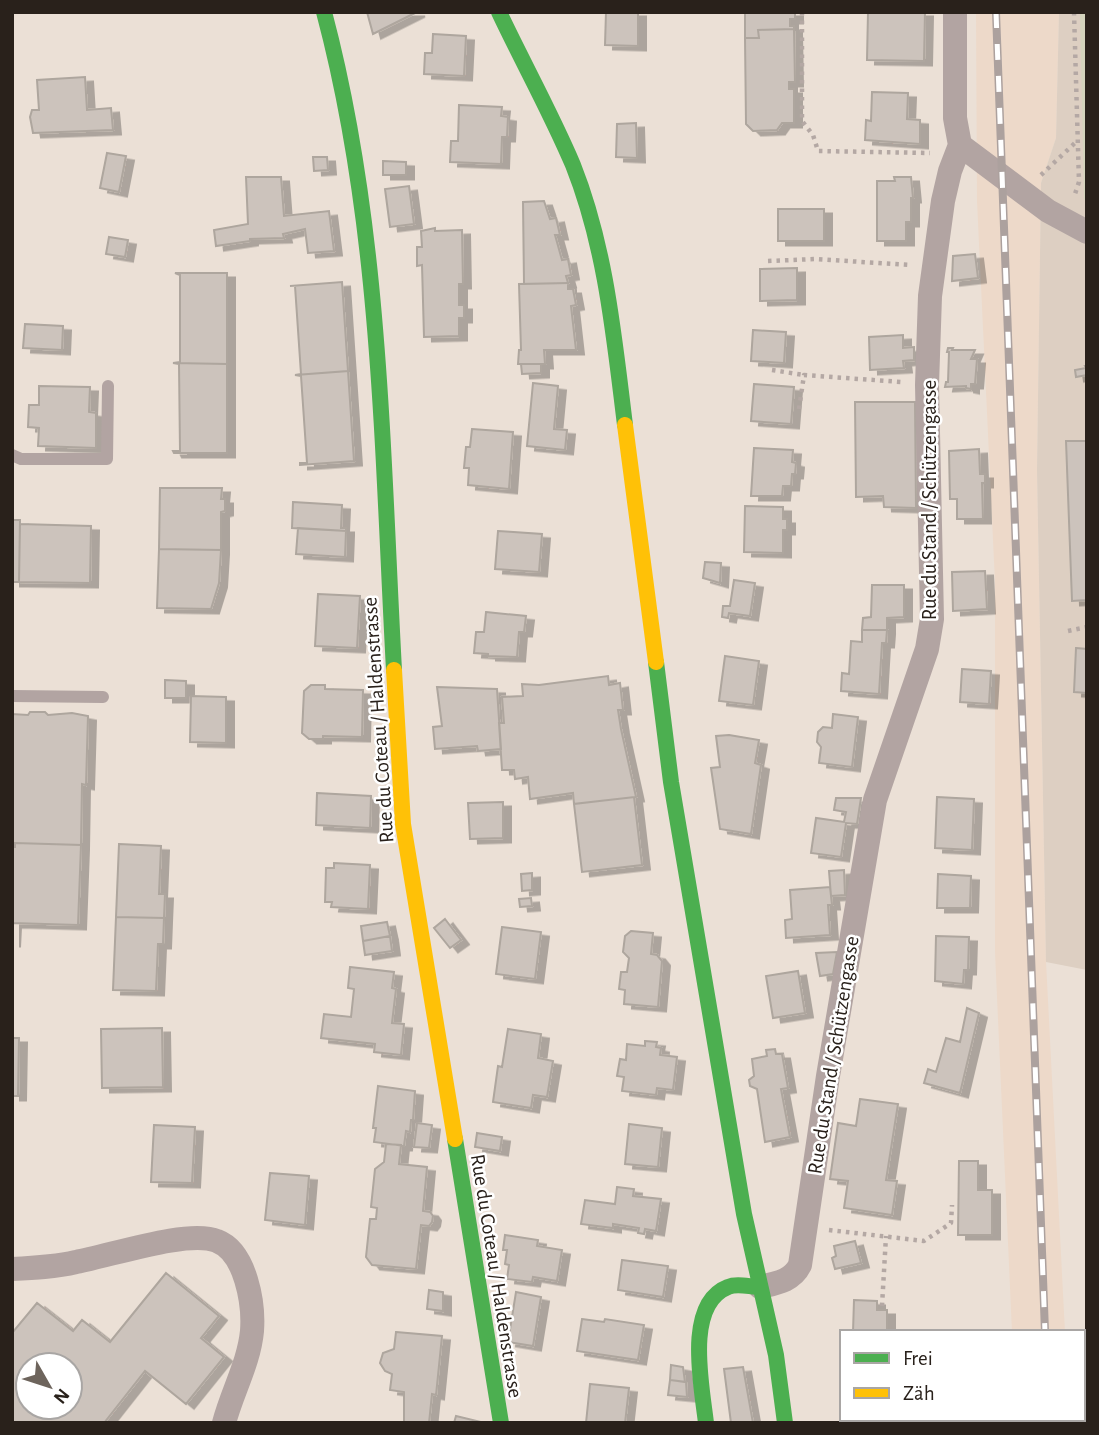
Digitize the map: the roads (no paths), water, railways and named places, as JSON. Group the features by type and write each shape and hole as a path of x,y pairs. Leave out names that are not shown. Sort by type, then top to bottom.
{"street":[{"name":"Rue du Coteau / Haldenstrasse","path":"324,12 353,141 373,289 403,824 500,1423"},
{"path":"499,12 573,166 597,241 608,290 671,782 744,1214 776,1355 785,1423"},
{"name":"Rue du Stand / Schützengasse","path":"760,1287 786,1280 800,1265 828,1076 875,800 927,649 932,619 927,385 930,296 943,201 960,145 956,118 955,12"},
{"path":"960,145 1027,190 1063,220 1087,232"},
{"path":"12,1269 74,1263 174,1240 202,1237 228,1247 238,1261 246,1281 252,1305 252,1331 245,1365 224,1423"},
{"path":"706,1423 700,1345 700,1322 704,1308 719,1290 729,1286 760,1287"}],"lane":[{"path":"12,455 21,459 107,459 108,386"},
{"path":"12,696 103,696"}],"railway":[{"path":"996,12 1045,1330"}]}
